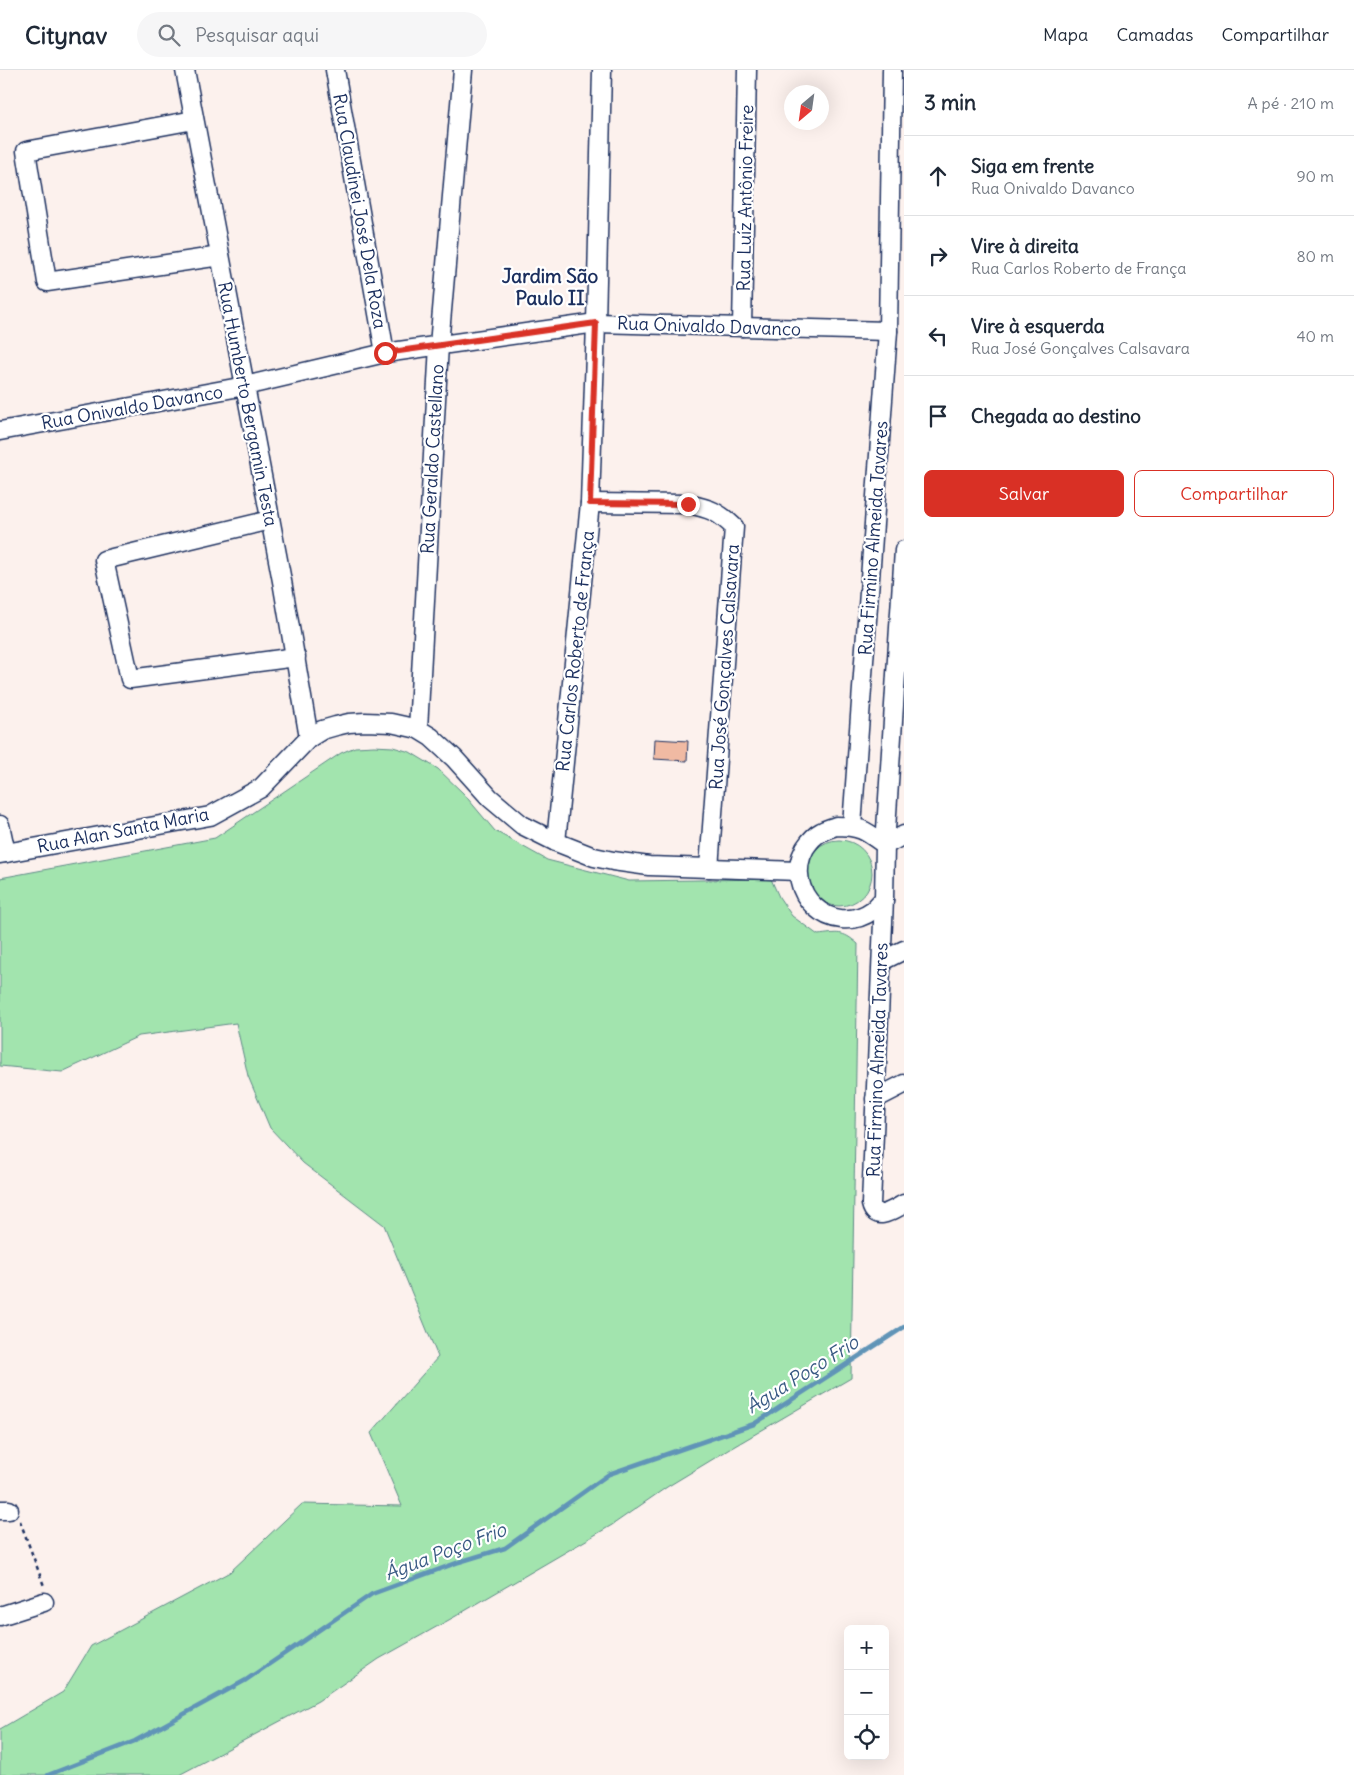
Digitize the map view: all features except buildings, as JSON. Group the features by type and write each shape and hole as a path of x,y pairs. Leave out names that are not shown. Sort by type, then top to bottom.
{"street":[{"name":"Rua Humberto Bergamin Testa","path":"185,70 296,657 308,738"},
{"name":"Rua Claudinei José Dela Roza","path":"335,70 385,353"},
{"name":"Rua Geraldo Castellano","path":"418,729 439,345 463,70"},
{"name":"Rua Carlos Roberto de França","path":"556,842 590,503 602,70"},
{"name":"Rua Luíz Antônio Freire","path":"742,327 747,70"},
{"name":"Rua Firmino Almeida Tavares","path":"852,826 888,331 892,70"},
{"path":"194,120 26,151 47,282 220,256"},
{"name":"Rua Onivaldo Davanco","path":"0,431 245,386 385,353 596,323 888,331"},
{"name":"Rua José Gonçalves Calsavara","path":"590,503 688,504 703,507 719,514 734,527 708,868"},
{"path":"270,520 104,560 130,679 296,657"},
{"name":"Rua Firmino Almeida Tavares","path":"904,550 900,694 885,845 882,961 871,1204 874,1212 884,1214 904,1204"},
{"path":"308,738 322,730 350,722 391,723 418,729 454,758 490,798 522,825 556,842 594,857 613,862 650,866 798,871"},
{"name":"Rua Alan Santa Maria","path":"3,853 210,816 261,788 308,738"},
{"path":"0,825 3,853"},
{"path":"884,899 873,910 860,916 846,919 831,917 818,910 807,900 800,886 798,871 800,857 808,843 821,832 836,826 852,826 865,830 885,845 904,835"},
{"path":"882,961 904,950"},
{"path":"875,1099 904,1084"},
{"path":"0,1616 44,1602"}],"path":[{"path":"4,1510 18,1516 47,1592 44,1602"}],"green space":[{"path":"355,747 393,747 410,752 438,769 463,793 495,831 547,860 629,881 771,879 779,897 792,916 818,935 844,934 858,944 851,1378 667,1487 612,1525 379,1659 318,1701 179,1775 0,1775 0,1729 63,1692 91,1646 230,1572 302,1504 402,1506 371,1433 438,1357 384,1225 303,1163 270,1128 248,1076 236,1023 139,1036 62,1072 0,1066 0,878 215,838 341,753"},
{"path":"839,840 852,843 862,850 869,860 872,873 869,886 862,896 852,903 839,906 826,903 816,896 809,886 806,873 809,860 816,850 826,843"}],"waterway":[{"name":"Água Poço Frio","path":"48,1775 135,1741 246,1680 372,1594 459,1562 505,1548 609,1474 754,1424 904,1327"}],"district":[{"name":"Jardim São Paulo II","path":"550,287"}],"route":[{"path":"385,353 596,323 590,503 688,504"}]}
